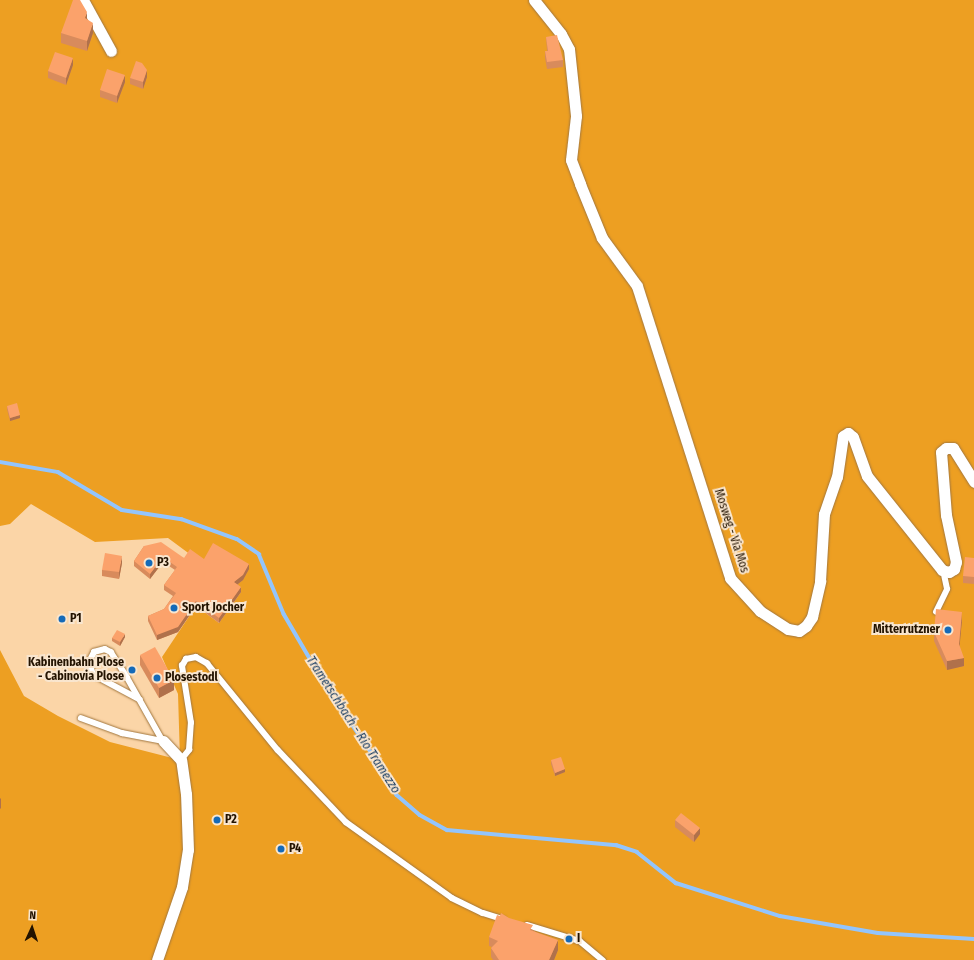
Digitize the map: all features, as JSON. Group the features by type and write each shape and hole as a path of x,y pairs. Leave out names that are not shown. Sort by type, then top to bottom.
{"street":[{"path":"83,0 111,51"},
{"name":"Mosweg - Via Mos","path":"534,0 561,34 568,49 576,116 571,160 602,238 637,286 730,578 760,611 788,629 799,631 806,626 812,617 820,581 824,514 837,477 843,436 848,433 853,437 868,476 942,570"},
{"path":"942,570 949,572 954,569 956,562 946,515 941,452 946,448 953,448 974,482"},
{"path":"157,960 182,887 188,850 186,794 181,760 163,740"}],"lane":[{"path":"936,612 947,589 942,570"},
{"path":"140,700 93,675 89,662 94,652 105,649 111,652 140,700 163,740"},
{"path":"181,760 189,750 191,723 182,666 186,659 196,657 207,663 278,750 346,822 452,898 483,913 508,920"},
{"path":"82,718 122,732 163,740"},
{"path":"520,924 580,941 603,960"}],"shaded area":[{"path":"0,0 974,0 974,960 0,960 0,650 24,696 58,716 110,742 180,760 178,694 162,657 196,606 219,623 241,592 168,538 95,542 31,504 10,524 0,526"}],"building":[{"path":"73,0 80,0 87,12 85,18 93,23 87,41 61,33"},
{"path":"557,35 563,60 547,62 545,51 548,51 546,37"},
{"path":"55,52 73,58 66,78 48,71"},
{"path":"136,61 142,63 147,70 143,82 130,78"},
{"path":"107,69 125,75 117,96 100,90"},
{"path":"17,403 20,415 10,418 7,406"},
{"path":"161,542 184,558 190,549 204,559 213,543 249,564 243,575 234,582 241,587 219,618 196,601 178,627 157,635 148,616 164,609 176,593 164,585 177,567 163,557 150,574 134,561 144,546"},
{"path":"105,553 122,556 119,572 102,570"},
{"path":"965,557 974,558 974,577 963,576"},
{"path":"936,609 962,612 959,644 964,658 947,661 934,632"},
{"path":"117,630 125,634 120,642 112,638"},
{"path":"155,647 174,680 159,688 140,655"},
{"path":"561,757 565,769 555,773 551,760"},
{"path":"681,813 700,828 694,835 675,820"},
{"path":"501,913 509,918 533,925 530,930 558,940 549,960 499,960 491,948 498,941 489,937 497,915 500,916"}],"waterway":[{"name":"Trametschbach - Rio Tramezzo","path":"0,462 58,472 122,510 181,519 237,539 259,554 284,614 326,686 384,771 397,795 420,815 447,830 616,845 637,852 676,883 780,916 878,933 974,939"}],"place":[{"name":"P3","path":"149,563"},
{"name":"Sport Jocher","path":"174,608"},
{"name":"P1","path":"62,619"},
{"name":"Mitterrutzner","path":"948,630"},
{"name":"Kabinenbahn Plose - Cabinovia Plose","path":"132,670"},
{"name":"Plosestodl","path":"157,678"},
{"name":"P2","path":"217,820"},
{"name":"P4","path":"281,849"},
{"name":"I","path":"569,939"}]}
